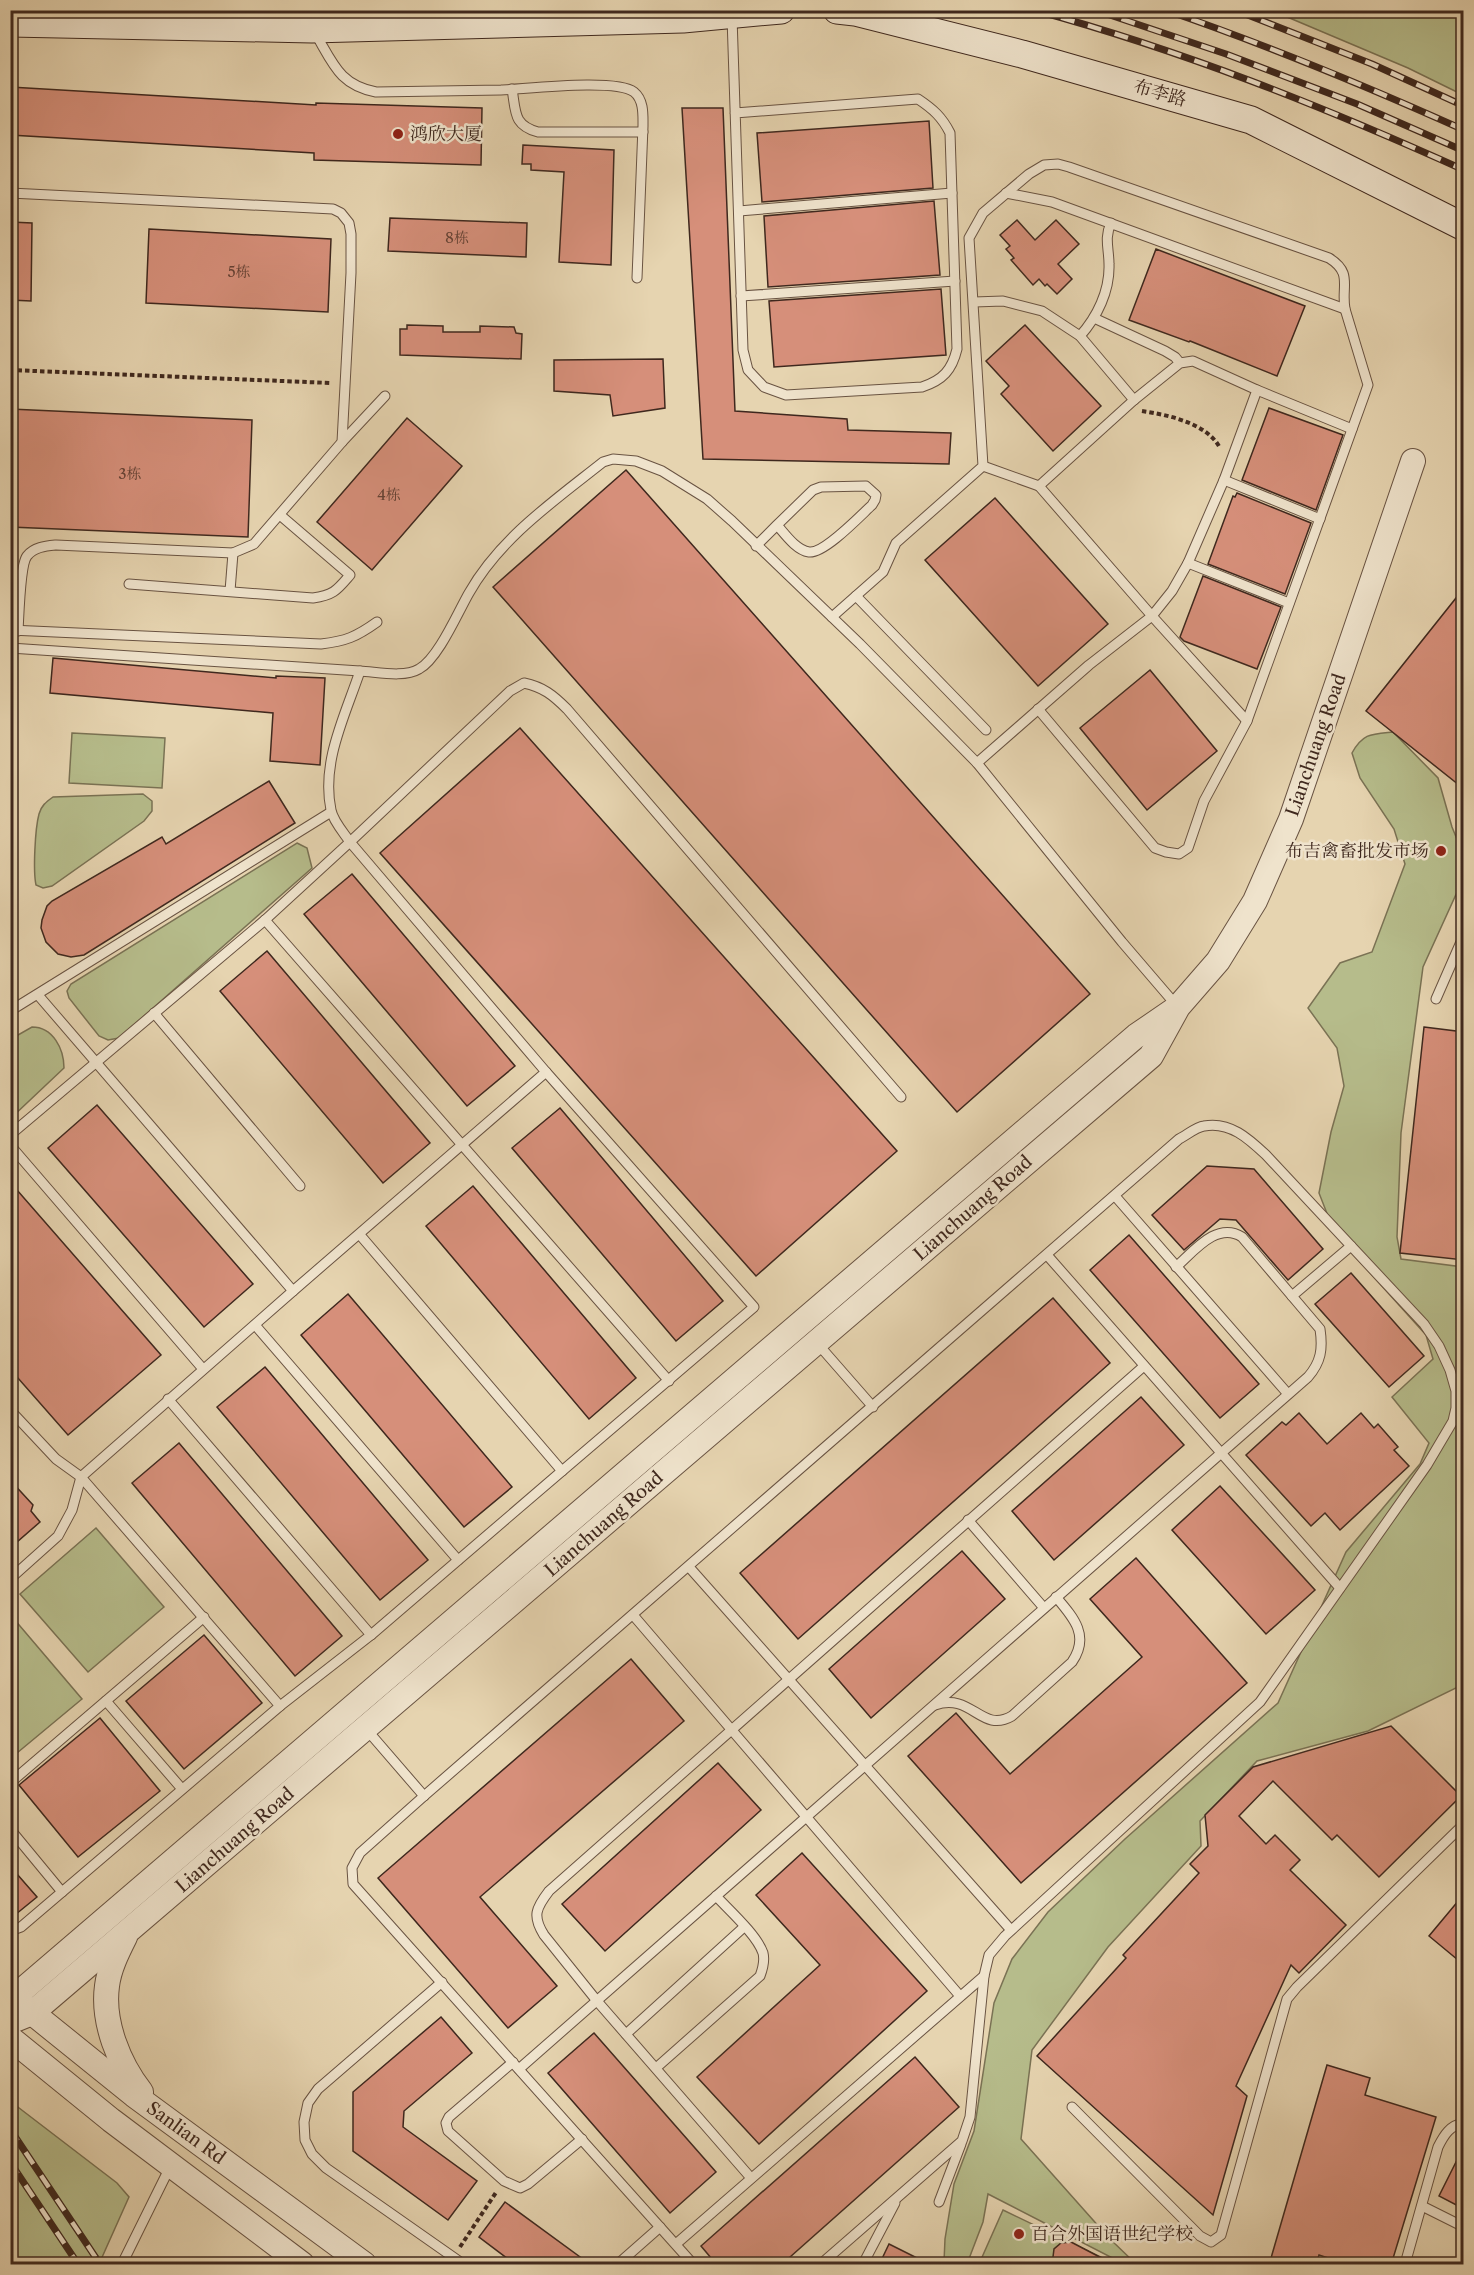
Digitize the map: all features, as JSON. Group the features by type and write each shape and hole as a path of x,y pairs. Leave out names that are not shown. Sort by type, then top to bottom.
{"main road":[{"path":"10,23 312,29 671,19 781,10"},
{"name":"布李路","path":"837,10 855,12 1022,54 1251,120 1464,227"}],"street":[{"name":"Lianchuang Road","path":"15,2006 130,1929 1151,1056 1178,1007 1218,961 1255,901 1287,829 1413,461"},
{"name":"Lianchuang Road","path":"15,2006 800,1324 1136,1036 1178,1007"},
{"path":"130,1929 115,1958 107,1985 106,2007 113,2038 124,2067 139,2090 160,2114"},
{"name":"Sanlian Rd","path":"15,2006 364,2265"},
{"path":"10,2038 111,2120 302,2265"}],"lane":[{"path":"732,14 735,112 739,211 743,350 748,370 764,387 786,395 922,387 947,375 954,363 957,349 950,133 943,119 933,108 918,99 735,112"},
{"path":"312,29 345,80 359,88 376,92 583,85 627,89 634,92 642,110 643,132 637,278"},
{"path":"512,89 517,121 525,128 538,132 643,132"},
{"path":"983,466 969,238 982,213 1029,174 1044,165 1069,166 1329,258 1343,271 1345,279 1343,300 1368,385 1247,721 1204,801 1188,848 1179,854 1155,848 1038,709"},
{"path":"10,193 333,209 341,213 349,223 351,234 342,442"},
{"path":"739,211 952,193"},
{"path":"1006,193 1052,202 1345,309"},
{"path":"1080,336 1094,318 1105,294 1109,278 1106,240 1111,223"},
{"path":"741,296 955,281"},
{"path":"974,302 1003,301 1042,311 1080,336 1134,400"},
{"path":"1094,318 1165,351 1180,363"},
{"path":"1039,486 1120,412 1180,363 1193,361 1352,429"},
{"path":"977,763 1089,665 1152,616 1172,591 1188,563 1226,476 1257,390"},
{"path":"377,621 360,635 345,641 321,644 14,630 25,558 32,551 43,546 233,553 254,544 342,442 386,396"},
{"path":"10,648 360,671 404,673 419,669 434,656 475,581 491,558 512,536 603,462 613,459 636,461 662,471 707,498 832,617 977,763 1122,942 1178,1007"},
{"path":"983,466 1039,486 1247,721"},
{"path":"832,617 883,572 896,543 983,466"},
{"path":"1226,476 1320,519"},
{"path":"756,546 805,496 821,487 866,486 876,495 872,505 816,552 801,549 777,525"},
{"path":"129,584 313,598 328,596 337,590 350,575 280,515"},
{"path":"230,591 233,553"},
{"path":"1188,563 1289,603"},
{"path":"856,596 986,730"},
{"path":"10,1931 21,1927 280,1706 371,1635 754,1307 546,1072 350,842 332,812 328,774 360,671"},
{"path":"10,1135 265,920 510,691 524,683 540,686 567,709 901,1097"},
{"path":"10,1011 332,812"},
{"path":"265,920 464,1144 669,1381"},
{"path":"1436,999 1464,934"},
{"path":"38,995 293,1291"},
{"path":"154,1013 300,1186"},
{"path":"10,1579 58,1536 72,1510 81,1477 546,1072"},
{"path":"693,2265 354,1884 352,1868 360,1853 424,1796 1179,1139 1203,1126 1224,1126 1244,1136 1266,1155 1424,1324 1439,1346 1456,1390 1453,1421 1427,1465 1260,1702 1011,1930 989,1955 984,1976 970,2117 939,2202"},
{"path":"10,1145 203,1369"},
{"path":"1115,1196 1288,1394"},
{"path":"582,2139 528,2184 520,2188 504,2181 456,2140 448,2131 446,2123 449,2116 597,2001 1316,1368 1321,1356 1320,1329 1242,1237 1234,1232 1216,1233 1176,1267"},
{"path":"360,1235 562,1471"},
{"path":"1292,1296 1351,1246"},
{"path":"1047,1255 1340,1588"},
{"path":"800,1324 873,1407"},
{"path":"255,1325 458,1560"},
{"path":"751,2178 597,2001 537,1924 536,1916 540,1903 549,1891 730,1729 1144,1366"},
{"path":"168,1399 371,1635"},
{"path":"10,1410 56,1459 81,1477 280,1706"},
{"path":"968,1520 1044,1608"},
{"path":"689,1567 1011,1930"},
{"path":"933,1706 945,1701 957,1702 993,1722 1002,1722 1012,1716 1072,1662 1078,1653 1080,1640 1078,1627 1056,1597"},
{"path":"633,1616 960,1996"},
{"path":"10,1783 204,1617"},
{"path":"106,1701 182,1789"},
{"path":"365,1728 424,1796"},
{"path":"1072,2107 1200,2236 1211,2242 1217,2239 1221,2235 1287,1999 1296,1987 1464,1824"},
{"path":"10,1829 62,1892"},
{"path":"656,2068 760,1976 764,1965 762,1952 744,1927 716,1896"},
{"path":"626,2034 744,1927"},
{"path":"676,2244 984,1976"},
{"path":"441,1982 318,2089 308,2103 304,2122 305,2140 312,2154 326,2168 463,2265"},
{"path":"1405,2265 1438,2147 1452,2127 1464,2123"},
{"path":"821,2265 962,2141"},
{"path":"122,2265 171,2165"},
{"path":"863,2265 898,2198"},
{"path":"1422,2206 1464,2227"},
{"path":"618,2265 660,2227"}],"path":[{"path":"10,370 343,384"},
{"path":"1120,412 1143,411 1172,417 1204,431 1217,442 1224,455 1226,476"},
{"path":"453,2258 504,2181"}],"green space":[{"path":"1273,11 1463,11 1463,95 1408,68"},
{"path":"1393,732 1438,778 1452,827 1463,854 1463,879 1423,967 1401,1133 1397,1237 1401,1259 1463,1267 1463,1680 1456,1688 1368,1731 1257,1761 1200,1821 1201,1846 1108,1947 1032,2050 1021,2139 1109,2238 1136,2264 1124,2264 988,2194 983,2222 967,2264 947,2264 944,2262 945,2239 954,2184 974,2131 994,2003 1012,1959 1048,1912 1125,1839 1278,1703 1346,1552 1420,1464 1429,1443 1392,1397 1433,1359 1426,1335 1335,1234 1319,1193 1331,1132 1344,1086 1337,1048 1308,1008 1340,963 1372,952 1405,864 1394,829 1360,778 1352,753 1364,738 1379,733"},
{"path":"72,733 165,738 162,788 69,783"},
{"path":"143,794 152,801 152,811 144,821 52,886 43,888 36,885 36,839 39,814 44,804 53,797"},
{"path":"297,843 307,848 312,868 119,1038 108,1040 99,1036 69,998 67,991 71,984"},
{"path":"32,1027 46,1031 56,1040 62,1054 64,1068 11,1118 11,1039"},
{"path":"96,1528 164,1607 88,1672 20,1594"},
{"path":"14,1619 82,1699 11,1758 10,1621"},
{"path":"10,2101 117,2183 129,2197 99,2264 11,2264"},
{"name":"百合外国语世纪学校","path":"1003,2210 1115,2264 979,2264"}],"building":[{"path":"10,87 316,105 316,103 482,108 481,165 314,160 314,153 10,135"},
{"path":"682,108 723,108 735,411 847,419 848,430 951,433 949,464 703,459"},
{"path":"929,121 933,188 762,202 757,133"},
{"path":"523,145 614,150 611,265 559,262 564,172 531,170 531,164 522,164"},
{"path":"934,201 940,275 768,287 764,216"},
{"path":"390,218 527,223 526,257 388,251"},
{"path":"1017,220 1035,240 1056,220 1079,244 1058,264 1072,279 1057,294 1039,279 1033,285 1011,260 1014,258 1006,249 1010,246 1000,235"},
{"path":"10,222 32,223 31,301 10,300"},
{"path":"149,229 331,239 328,312 146,303"},
{"path":"1156,249 1305,306 1277,376 1190,341 1129,320"},
{"path":"941,289 946,355 774,367 769,301"},
{"path":"407,325 443,326 443,332 480,332 480,326 514,327 516,333 522,334 521,359 400,355 400,329 407,329"},
{"path":"1025,325 1101,406 1053,451 1001,394 1009,386 986,361"},
{"path":"663,359 665,408 613,416 610,395 554,391 554,360"},
{"path":"1269,408 1343,435 1316,510 1242,480"},
{"path":"10,409 252,420 248,537 10,527"},
{"path":"407,418 462,466 372,570 317,522"},
{"path":"626,470 1090,994 957,1112 493,587"},
{"path":"1237,493 1311,523 1285,594 1208,564 1233,496 1235,497"},
{"path":"995,498 1108,624 1038,686 925,560"},
{"path":"1203,576 1281,607 1257,669 1184,641 1180,637"},
{"path":"1464,588 1464,789 1366,711"},
{"path":"53,658 276,678 276,676 325,678 320,765 270,761 273,713 50,693"},
{"path":"1150,670 1217,751 1147,810 1080,728"},
{"path":"520,728 897,1151 756,1276 380,853"},
{"path":"269,781 295,823 84,955 71,957 58,954 46,942 41,928 42,920 47,906 52,901 162,837 166,844"},
{"path":"352,874 515,1066 467,1106 304,914"},
{"path":"267,951 430,1143 383,1183 220,991"},
{"path":"1424,1027 1464,1032 1464,1260 1400,1253"},
{"path":"97,1105 253,1284 204,1327 48,1148"},
{"path":"560,1108 723,1301 676,1341 512,1148"},
{"path":"1207,1166 1254,1169 1323,1249 1288,1280 1236,1220 1220,1219 1184,1250 1152,1215"},
{"path":"10,1182 161,1355 68,1435 10,1369"},
{"path":"473,1186 636,1378 589,1419 426,1226"},
{"path":"1129,1235 1259,1384 1220,1418 1090,1270"},
{"path":"1351,1273 1424,1356 1389,1387 1315,1304"},
{"path":"348,1294 512,1487 464,1527 301,1335"},
{"path":"1053,1298 1110,1363 798,1639 740,1573"},
{"path":"265,1367 428,1560 380,1600 217,1407"},
{"path":"1141,1397 1184,1445 1054,1560 1012,1511"},
{"path":"1299,1413 1327,1444 1361,1413 1374,1428 1378,1424 1398,1447 1394,1450 1409,1466 1340,1530 1325,1513 1311,1526 1246,1455 1282,1422 1286,1425"},
{"path":"179,1443 342,1636 295,1676 132,1483"},
{"path":"10,1480 33,1505 31,1511 40,1522 10,1548"},
{"path":"1220,1486 1315,1590 1266,1634 1172,1530"},
{"path":"962,1551 1005,1599 871,1718 829,1669"},
{"path":"1136,1558 1247,1683 1021,1883 908,1756 956,1713 1010,1774 1142,1657 1090,1599"},
{"path":"204,1635 262,1703 184,1769 126,1701"},
{"path":"631,1659 684,1721 480,1897 557,1986 508,2028 378,1878"},
{"path":"100,1718 160,1791 78,1857 19,1785"},
{"path":"1391,1726 1461,1796 1379,1877 1337,1835 1332,1840 1273,1781 1239,1816 1266,1844 1275,1835 1300,1860 1290,1870 1346,1925 1299,1973 1291,1965 1236,2086 1247,2096 1213,2215 1037,2056 1126,1958 1123,1955 1199,1873 1190,1864 1208,1846 1205,1815 1253,1767"},
{"path":"718,1763 761,1810 605,1951 562,1904"},
{"path":"802,1853 927,1991 759,2144 697,2077 820,1965 756,1895"},
{"path":"10,1866 37,1897 10,1919"},
{"path":"1464,1894 1464,1965 1429,1936"},
{"path":"441,2017 472,2053 404,2111 403,2127 477,2181 448,2220 353,2151 353,2092"},
{"path":"594,2033 716,2172 670,2213 548,2073"},
{"path":"915,2057 959,2107 781,2265 717,2265 701,2246"},
{"path":"1327,2065 1370,2078 1365,2095 1436,2117 1391,2265 1349,2265 1319,2255 1316,2265 1269,2265"},
{"path":"1464,2146 1464,2209 1439,2196"},
{"path":"505,2202 591,2265 516,2265 479,2237"},
{"path":"1071,2242 1115,2265 1052,2265 1054,2249 1061,2243"},
{"path":"889,2244 931,2265 879,2265"}],"railway":[{"path":"1034,10 1144,43 1252,81 1464,170"},
{"path":"1095,10 1226,54 1357,104 1464,151"},
{"path":"1165,10 1316,67 1464,130"},
{"path":"1235,10 1372,64 1464,106"},
{"path":"10,2129 100,2264"},
{"path":"10,2162 78,2264"}],"place":[{"name":"鸿欣大厦","path":"398,134"},
{"name":"布吉禽畜批发市场","path":"1441,851"},
{"name":"百合外国语世纪学校","path":"1019,2234"}]}
